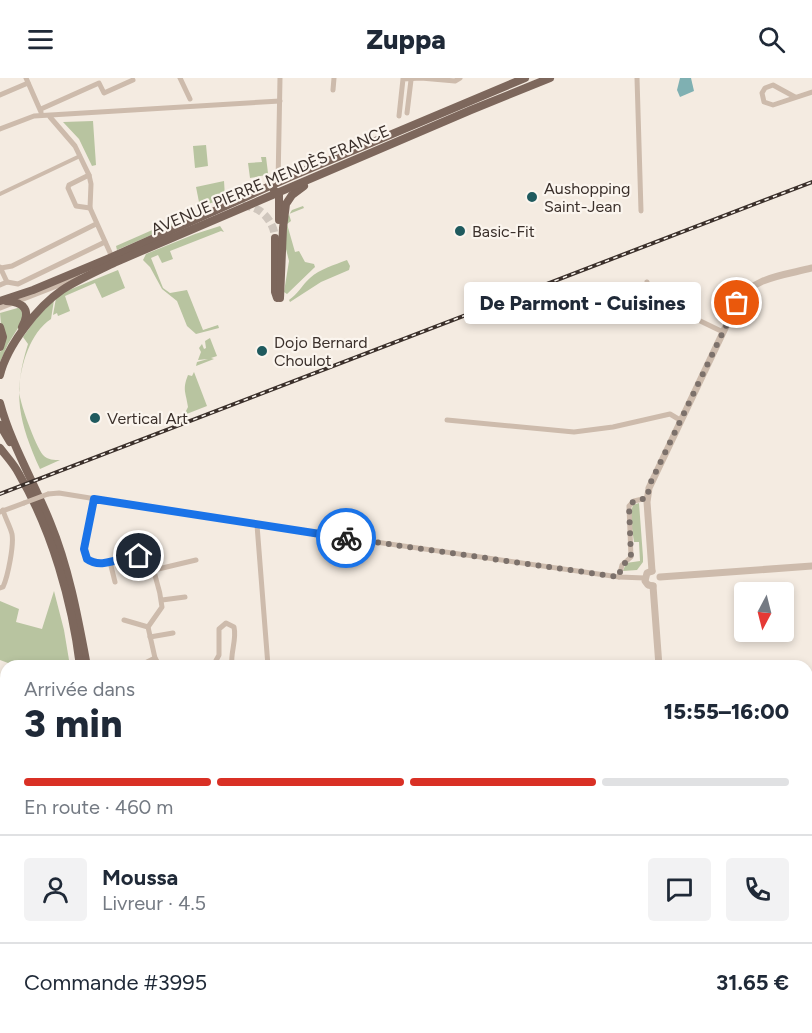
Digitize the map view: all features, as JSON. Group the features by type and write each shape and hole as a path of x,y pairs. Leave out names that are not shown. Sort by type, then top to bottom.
{"main road":[{"name":"AVENUE PIERRE MENDÈS FRANCE","path":"114,260 142,244 279,182 525,78"},
{"name":"AVENUE PIERRE MENDÈS FRANCE","path":"0,301 114,260 550,78"},
{"path":"279,295 286,204 298,189 321,179 327,172"},
{"path":"268,187 278,192 279,295"},
{"path":"142,244 230,209"},
{"path":"275,238 275,292 279,295"},
{"path":"4,349 54,297 114,260"},
{"path":"0,301 16,301 24,307 26,320 4,349"},
{"path":"0,327 4,349 0,375"},
{"path":"0,402 19,466 64,586 79,660"},
{"path":"0,425 56,538 77,613 86,660"},
{"path":"0,440 19,466"},
{"path":"0,448 19,466"}],"street":[{"path":"180,78 190,99"},
{"path":"278,192 280,78"},
{"path":"333,90 334,78"},
{"path":"399,116 403,79 455,81 460,78"},
{"path":"637,78 641,211"},
{"path":"0,95 27,80 41,109 41,116"},
{"path":"41,109 99,83 104,93 133,80"},
{"path":"407,113 411,80"},
{"path":"795,97 770,85 765,88 761,96 764,102 770,105 812,93"},
{"path":"0,129 34,116 50,117 280,101"},
{"path":"50,117 75,146 89,175 90,208 114,260"},
{"path":"0,194 80,156"},
{"path":"89,175 73,181 68,188 76,206 90,208"},
{"path":"7,282 0,268 12,266 96,224"},
{"path":"0,285 7,282 18,284 105,242"},
{"name":"AVENUE PIERRE MENDÈS FRANCE","path":"0,307 114,260"},
{"path":"652,571 647,498 650,484 741,295 760,282 812,268"},
{"path":"647,282 654,298 723,332"},
{"path":"447,420 574,432 613,427 670,414 681,420"},
{"path":"0,588 6,580 12,542 12,534 2,511 48,494 59,493 257,525 619,577 645,578"},
{"path":"619,577 621,567 631,557 629,506 634,501 647,498"},
{"path":"94,499 84,549 87,559 93,564 139,556 147,560 154,570 162,600 159,613 150,621 148,627 155,658 151,660"},
{"path":"257,525 268,660"},
{"path":"154,570 196,560"},
{"path":"110,562 115,582"},
{"path":"660,577 812,566"},
{"path":"652,571 658,573 660,577 659,583 653,586 648,585 645,578 647,573 652,571"},
{"path":"653,586 659,660"},
{"path":"162,600 184,597"},
{"path":"124,620 148,627"},
{"path":"216,660 219,655 219,629 226,623 234,627 236,632 232,660"},
{"path":"150,637 174,633"}],"green space":[{"path":"93,121 96,165 92,166 79,139 63,122"},
{"path":"206,145 208,166 195,168 193,146"},
{"path":"261,157 266,157 268,173 250,178 248,163 262,162"},
{"path":"224,181 225,198 200,207 196,187"},
{"path":"303,206 304,208 290,214 292,210"},
{"path":"191,213 199,214 117,250 116,246"},
{"path":"289,214 291,221 287,224 295,252 299,251 305,262 314,264 315,267 287,294 284,292 289,261 285,245 285,221"},
{"path":"220,226 224,232 221,231 170,251 173,259 162,263 158,255 151,258 163,288 170,293 187,290 203,330 218,325 219,328 196,334 187,326 177,301 162,289 150,267 143,260 146,254"},
{"path":"347,260 349,270 321,282 290,302 289,300 314,275"},
{"path":"118,270 125,288 102,298 95,283 65,296 70,311 58,316 57,313 53,315 56,298 64,292"},
{"path":"54,300 51,319 37,332 32,341 24,360 20,379 23,362 28,344 23,337 38,316"},
{"path":"21,307 23,320 0,362 0,352 3,348 0,313"},
{"path":"210,338 217,356 196,366 197,362 208,359 198,360 201,352 199,348 202,344 204,349 206,348 205,341"},
{"path":"194,372 207,406 184,415 188,407 185,384 188,375 192,376"},
{"path":"19,392 28,423 43,455 53,460 60,460 40,469 27,437 20,408"},
{"path":"639,503 643,562 637,570 623,571 626,563 640,561 639,542 634,542 630,515 633,505"},
{"path":"54,591 69,660 0,660 0,601 19,609 16,622 42,629"}],"water":[{"path":"680,78 691,78 694,91 680,97 677,90"}],"tunnel":[{"path":"243,206 255,208 265,215 272,226 275,238"}],"railway":[{"path":"0,494 812,182"}],"way so far":[{"path":"346,538 619,577 620,568 631,557 632,534 628,515 629,506 634,501 647,498 650,484 737,303"}],"place":[{"name":"Aushopping Saint-Jean","path":"532,197"},
{"name":"Basic-Fit","path":"460,231"},
{"name":"De Parmont - Cuisines","path":"737,303"},
{"name":"Dojo Bernard Choulot","path":"262,351"},
{"name":"Vertical Art","path":"95,418"}],"route":[{"path":"139,556 103,564 93,564 87,559 84,549 94,499 346,538"}]}
